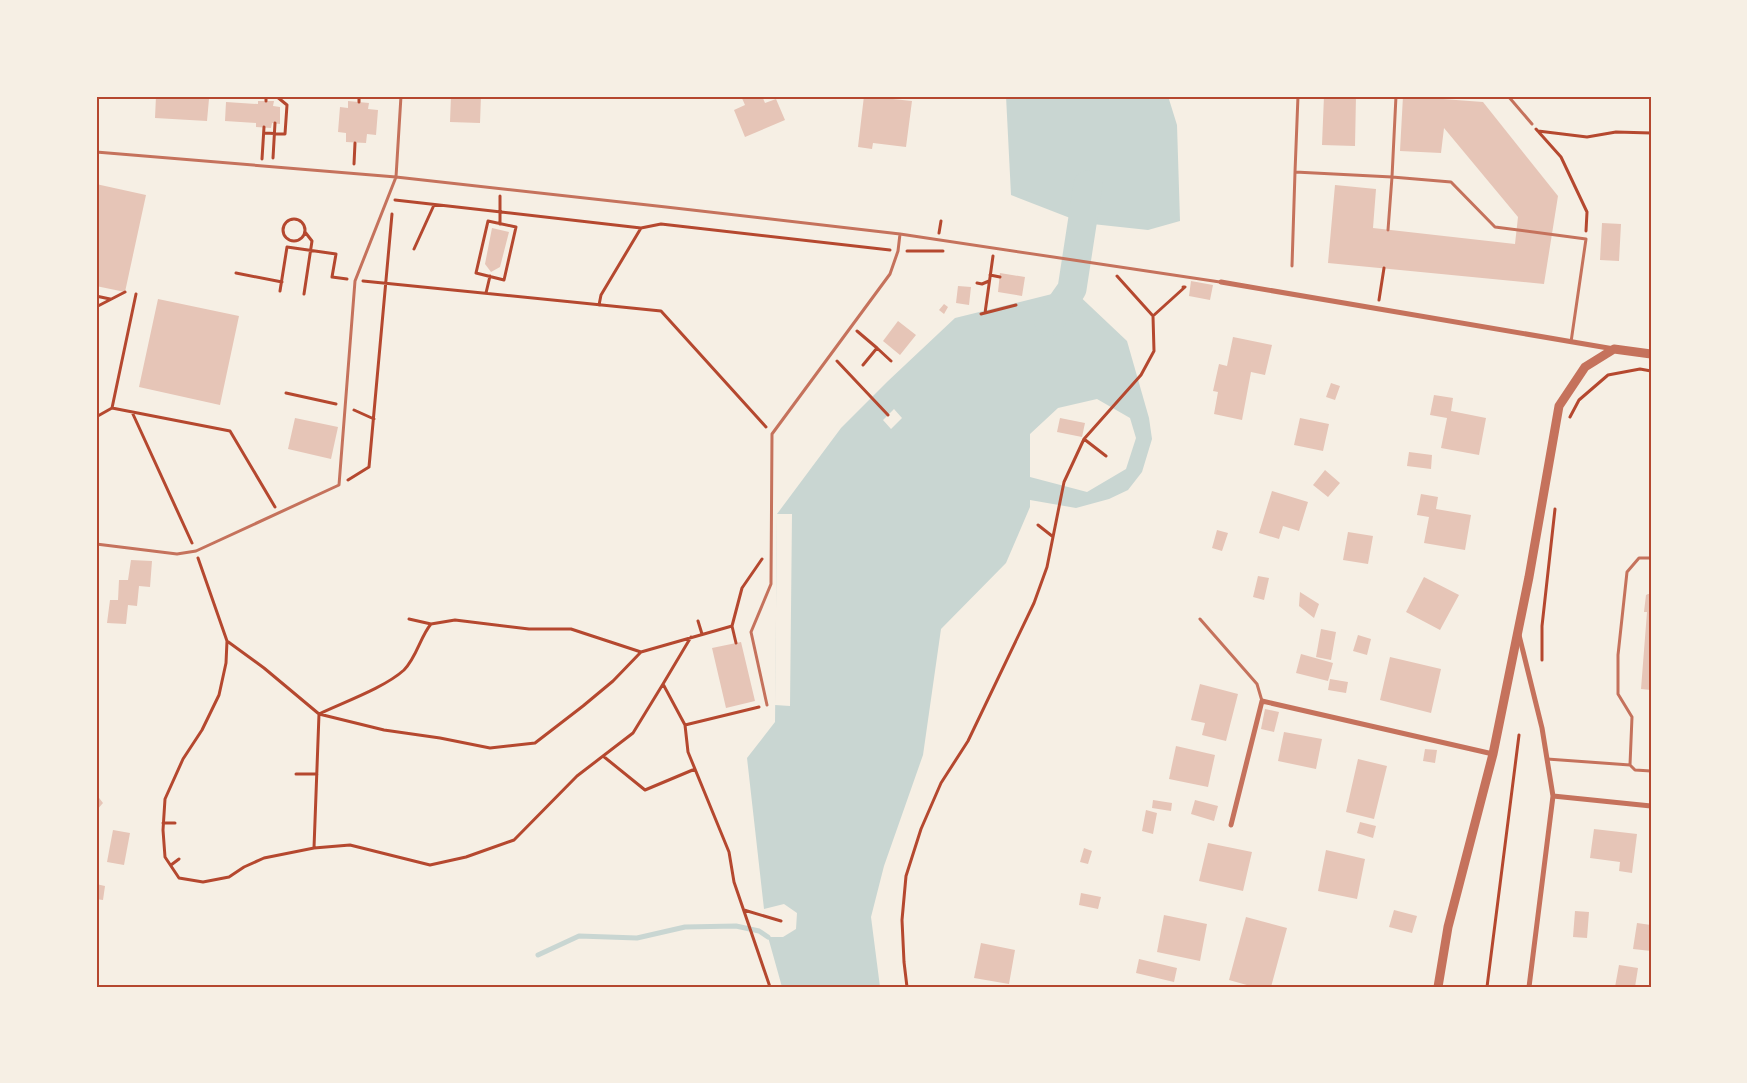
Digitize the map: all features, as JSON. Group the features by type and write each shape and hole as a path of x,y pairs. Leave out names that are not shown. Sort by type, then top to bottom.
{"street":[{"path":"1221,282 1614,350 1651,354"},
{"path":"1438,987 1448,927 1493,754 1559,406 1585,367 1614,350"},
{"path":"1518,630 1542,728 1553,796 1529,987"},
{"path":"1232,826 1262,701 1493,754"},
{"path":"1553,796 1651,806"}],"lane":[{"path":"96,544 177,554 196,551 339,485 354,281 396,176 401,96"},
{"path":"1292,266 1298,96"},
{"path":"1388,230 1396,96"},
{"path":"1508,96 1532,124"},
{"path":"96,152 396,176 900,234 1221,282"},
{"path":"1295,172 1451,182 1495,227 1586,239 1571,342"},
{"path":"768,705 751,632 771,584 772,434 890,274 898,251 900,234"},
{"path":"1630,765 1632,717 1618,694 1618,655 1627,572 1639,558 1651,558"},
{"path":"1200,620 1256,684 1262,701"},
{"path":"1547,759 1630,765 1635,770 1651,771"}],"path":[{"path":"266,96 266,101"},
{"path":"264,133 285,134 287,105 276,96"},
{"path":"359,96 359,102"},
{"path":"272,166 276,123"},
{"path":"1532,124 1561,157 1586,212 1586,239"},
{"path":"262,165 264,127"},
{"path":"1538,131 1587,138 1616,132 1651,133"},
{"path":"353,173 356,143"},
{"path":"500,188 500,224"},
{"path":"339,485 370,467 385,283 394,200 641,228 661,224 898,251 944,251"},
{"path":"414,249 434,205"},
{"path":"280,291 288,240 283,233 284,224 291,219 300,220 304,223 305,232 312,242 304,294"},
{"path":"488,221 516,227 504,280 490,276 476,273 488,221"},
{"path":"599,305 601,295 641,228"},
{"path":"288,240 301,239 305,232"},
{"path":"287,247 336,254 332,278 661,311 772,434"},
{"path":"994,248 983,313 1016,305"},
{"path":"983,256 993,257"},
{"path":"1378,308 1384,268"},
{"path":"236,273 282,282"},
{"path":"990,275 1000,277"},
{"path":"1111,275 1127,278"},
{"path":"486,293 490,276"},
{"path":"907,987 904,962 903,911 906,876 921,829 941,783 968,741 1034,603 1047,567 1064,482 1084,439 1141,375 1154,351 1153,316 1118,276"},
{"path":"977,283 989,282"},
{"path":"1153,316 1185,287 1175,285"},
{"path":"96,307 125,292"},
{"path":"112,408 136,294"},
{"path":"96,296 111,299"},
{"path":"851,326 891,361"},
{"path":"863,364 877,348"},
{"path":"830,354 888,415"},
{"path":"1569,420 1579,400 1608,376 1640,369 1651,371"},
{"path":"286,393 345,406 374,419"},
{"path":"96,417 112,408 230,431 279,514"},
{"path":"132,412 196,551 226,641 226,663 220,695 202,730 183,759 165,799 163,823 165,857 179,878 203,882 229,877 244,867 264,858 314,848 350,845 430,865 466,857 514,840 577,776 633,733 692,636"},
{"path":"1084,439 1106,456"},
{"path":"1542,660 1542,626 1556,503"},
{"path":"1038,525 1052,536"},
{"path":"736,643 732,626 742,588 771,545"},
{"path":"409,619 431,624 455,620 529,629 571,629 641,652"},
{"path":"698,621 702,634"},
{"path":"319,714 385,683 405,669 416,652 425,631 431,624"},
{"path":"226,641 264,668 319,714 384,730 490,748 535,743 606,687 641,652 732,626"},
{"path":"663,684 685,725 688,752 729,852 734,882 770,987"},
{"path":"685,725 768,705"},
{"path":"314,848 319,714"},
{"path":"1487,987 1519,735"},
{"path":"603,756 645,790 695,770"},
{"path":"296,774 317,774"},
{"path":"163,823 175,823"},
{"path":"170,866 179,859"},
{"path":"743,910 781,921"}],"shaded area":[{"path":"1006,96 1168,96 1177,125 1180,221 1148,230 1083,223 1011,195"},
{"path":"1072,289 1127,341 1149,418 1152,439 1142,472 1128,490 1109,499 1076,508 1030,500 1030,507 1006,563 941,629 923,755 884,866 871,917 880,987 782,987 768,937 783,937 796,929 797,913 784,904 764,909 747,758 775,722 777,514 841,428 955,318","holes":["1097,399 1130,418 1136,438 1126,469 1087,492 1030,477 1030,434 1058,408"]}],"pier":[{"path":"894,409 902,418 891,429 883,420"},
{"path":"777,514 792,514 790,706 775,705"}],"building":[{"path":"156,96 209,99 207,121 155,118"},
{"path":"451,96 481,96 480,123 450,122"},
{"path":"741,96 762,96 765,103 776,99 785,120 745,137 734,110 745,105"},
{"path":"864,96 912,101 906,147 873,143 872,149 858,147"},
{"path":"1324,96 1356,96 1355,146 1322,145"},
{"path":"1403,96 1483,102 1558,196 1544,284 1328,263 1335,185 1376,189 1373,228 1515,244 1518,217 1444,128 1441,153 1400,151"},
{"path":"258,101 274,101 273,106 280,107 280,124 272,123 271,128 256,127 256,123 225,121 226,102 258,104"},
{"path":"348,101 369,103 368,109 378,110 376,135 367,134 366,143 346,142 346,133 338,132 340,107 348,108"},
{"path":"96,184 146,195 125,292 96,286"},
{"path":"1602,223 1621,224 1619,261 1600,260"},
{"path":"492,228 509,232 500,267 491,272 485,264"},
{"path":"1000,273 1025,277 1022,296 998,292"},
{"path":"1191,281 1213,285 1210,300 1189,296"},
{"path":"958,286 971,287 969,305 956,303"},
{"path":"158,299 239,316 220,405 139,387"},
{"path":"944,304 948,307 944,314 939,310"},
{"path":"898,321 916,335 900,355 883,341"},
{"path":"1233,337 1272,345 1265,375 1251,372 1242,420 1214,414 1218,392 1213,391 1219,364 1227,366"},
{"path":"1331,383 1340,386 1335,400 1326,397"},
{"path":"1434,395 1453,398 1451,411 1486,418 1479,455 1441,448 1447,418 1430,415"},
{"path":"295,418 338,427 331,459 288,449"},
{"path":"1060,418 1085,423 1082,437 1057,432"},
{"path":"1300,418 1329,424 1323,451 1294,445"},
{"path":"1409,452 1432,455 1431,469 1407,466"},
{"path":"1325,470 1340,483 1328,497 1313,485"},
{"path":"1272,491 1308,502 1299,531 1283,526 1279,539 1259,533"},
{"path":"1421,494 1438,497 1436,509 1471,515 1465,550 1424,543 1429,517 1417,515"},
{"path":"1217,530 1228,533 1222,551 1212,548"},
{"path":"1348,532 1373,536 1368,564 1343,560"},
{"path":"131,560 152,561 150,587 139,586 137,606 128,605 126,624 107,623 110,600 118,600 119,580 128,580"},
{"path":"1258,576 1269,578 1264,600 1253,597"},
{"path":"1424,577 1459,595 1440,630 1406,612"},
{"path":"1300,592 1319,604 1314,618 1299,606"},
{"path":"1651,594 1651,690 1641,689 1647,612 1644,612 1646,595"},
{"path":"1321,629 1336,632 1331,660 1316,657"},
{"path":"1358,635 1371,639 1367,655 1353,651"},
{"path":"741,642 755,701 726,708 712,648"},
{"path":"1301,654 1333,663 1328,681 1296,673"},
{"path":"1390,657 1441,669 1431,713 1380,700"},
{"path":"1330,679 1348,682 1346,693 1328,690"},
{"path":"1200,684 1238,694 1226,741 1202,735 1205,723 1191,720"},
{"path":"1265,709 1279,712 1274,732 1261,729"},
{"path":"1284,732 1322,739 1316,769 1278,761"},
{"path":"1176,746 1215,755 1208,787 1169,779"},
{"path":"1425,749 1437,750 1435,763 1423,761"},
{"path":"1358,759 1387,766 1374,819 1346,812"},
{"path":"96,794 103,803 96,811"},
{"path":"1153,800 1172,803 1171,811 1152,808"},
{"path":"1195,800 1218,806 1214,821 1191,814"},
{"path":"1146,810 1157,813 1153,834 1142,831"},
{"path":"1360,822 1376,826 1373,838 1357,833"},
{"path":"1594,829 1637,834 1632,873 1619,871 1620,862 1590,858"},
{"path":"113,830 130,833 124,865 107,862"},
{"path":"1208,843 1252,852 1243,891 1199,881"},
{"path":"1084,848 1092,851 1088,864 1080,862"},
{"path":"1326,850 1365,859 1357,899 1318,891"},
{"path":"96,884 105,886 103,900 96,899"},
{"path":"1081,893 1101,897 1098,909 1079,905"},
{"path":"1394,910 1417,916 1412,933 1389,927"},
{"path":"1575,911 1589,912 1587,938 1573,937"},
{"path":"1164,915 1207,924 1200,961 1157,952"},
{"path":"1246,917 1287,928 1271,987 1254,987 1229,980"},
{"path":"1637,923 1651,925 1651,951 1633,949"},
{"path":"981,943 1015,950 1009,984 974,978"},
{"path":"1139,959 1177,968 1174,982 1136,973"},
{"path":"1619,965 1638,968 1635,987 1615,987"}],"waterway":[{"path":"1049,322 1072,289 1088,185"},
{"path":"538,955 579,936 637,938 685,927 736,926 759,931 768,937"}]}
